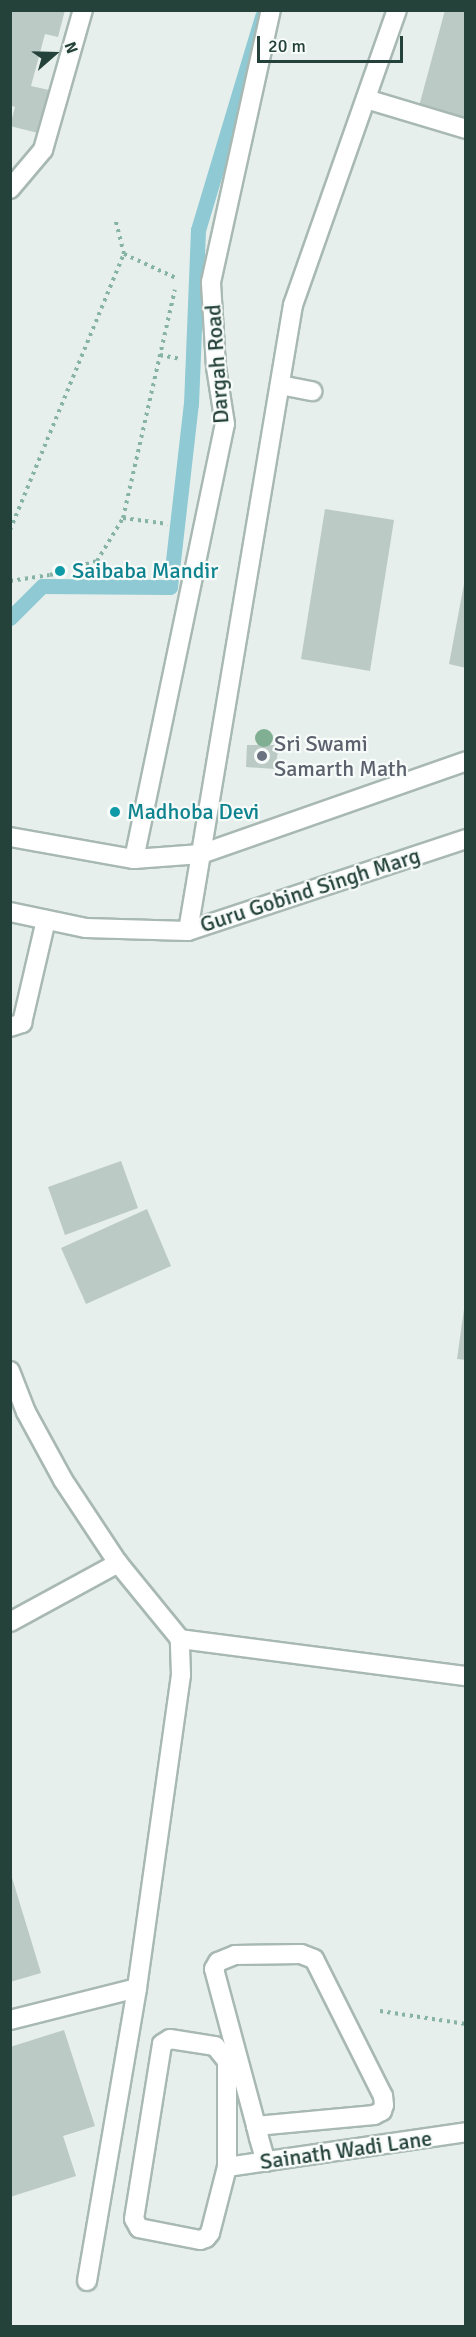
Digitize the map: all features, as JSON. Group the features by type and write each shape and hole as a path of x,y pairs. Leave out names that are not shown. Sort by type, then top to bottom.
{"street":[{"path":"10,189 43,150 83,10"},
{"name":"Dargah Road","path":"134,860 225,424 216,367 211,282 271,10"},
{"path":"188,931 293,305 397,10"},
{"path":"366,99 465,129"},
{"path":"280,385 312,391"},
{"path":"10,837 134,860 201,854 465,761"},
{"name":"Guru Gobind Singh Marg","path":"10,912 86,928 188,931 465,839"},
{"path":"10,1027 22,1023 46,920"},
{"path":"10,1371 26,1412 63,1480 118,1563 180,1639 182,1675 138,1988 87,2281"},
{"path":"10,1622 118,1563"},
{"path":"180,1639 465,1676"},
{"path":"256,2126 374,2115 382,2111 384,2105 383,2096 314,1959 301,1954 235,1955 218,1962 214,1969 256,2126 266,2162"},
{"path":"10,2020 138,1988"},
{"path":"166,2040 215,2046 227,2061 226,2167 210,2233 206,2238 200,2240 135,2226 137,2195 162,2044 166,2040"},
{"name":"Sainath Wadi Lane","path":"226,2167 465,2132"}],"path":[{"path":"10,530 124,254 116,221"},
{"path":"10,581 50,575 97,561 123,518 177,279 124,254"},
{"path":"123,518 203,529"},
{"path":"372,2010 465,2024"}],"building":[{"path":"10,10 65,10 58,37 45,34 31,86 49,90 38,133 10,126 15,107 10,105"},
{"path":"445,10 466,10 466,122 418,110"},
{"path":"325,509 394,520 370,671 301,659"},
{"path":"464,584 466,584 466,668 449,664"},
{"name":"Sri Swami Samarth Math","path":"247,745 279,745 275,769 246,767"},
{"path":"121,1161 138,1208 65,1235 48,1187"},
{"path":"147,1209 171,1266 86,1304 61,1248"},
{"path":"464,1309 466,1309 466,1360 457,1359"},
{"path":"10,1871 41,1973 10,1982"},
{"path":"64,2030 95,2126 63,2136 76,2176 10,2197 10,2047"}],"waterway":[{"path":"10,618 42,586 170,587 191,404 198,230 262,16"}],"place":[{"name":"Saibaba Mandir","path":"60,571"},
{"name":"Sri Swami Samarth Math","path":"262,756"},
{"name":"Madhoba Devi","path":"115,812"}]}
